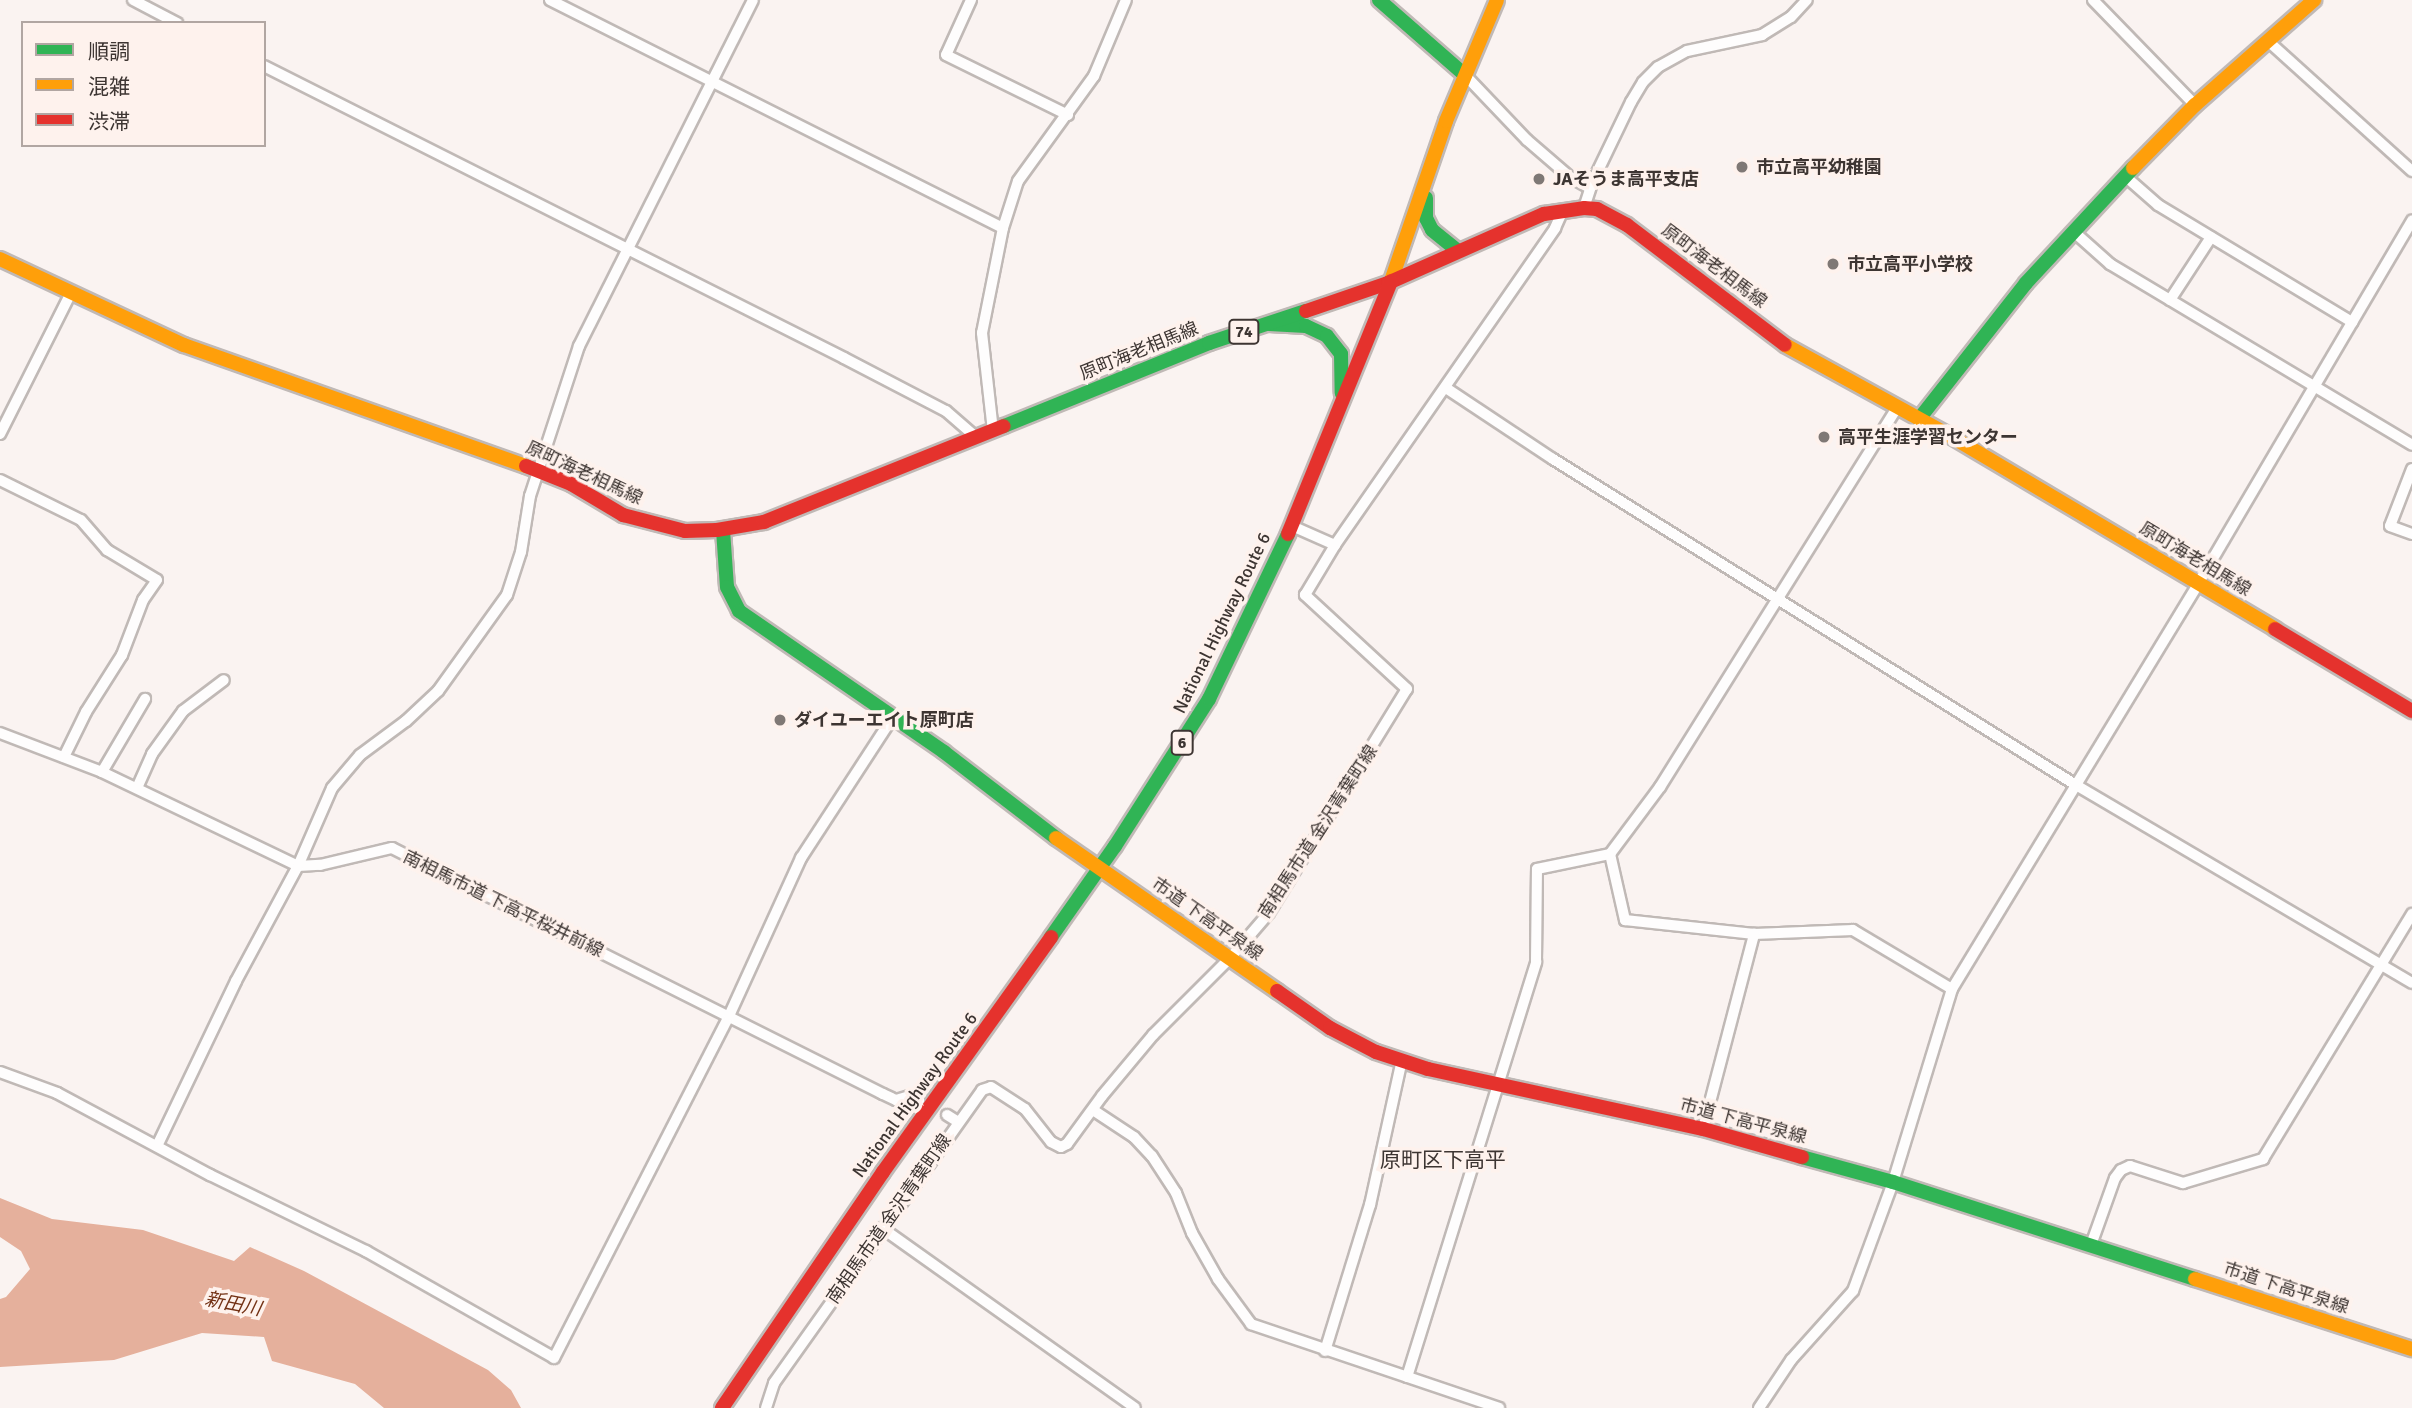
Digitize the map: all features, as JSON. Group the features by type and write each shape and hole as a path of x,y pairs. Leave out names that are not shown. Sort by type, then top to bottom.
{"main road":[{"path":"1379,0 1465,75"},
{"name":"National Highway Route 6","path":"722,1408 883,1172 1100,867 1209,699 1292,526 1340,410 1428,180 1446,121 1497,0"},
{"path":"1919,419 2025,283 2124,176 2195,105 2314,0"},
{"path":"1428,180 1425,207 1428,224 1437,237 1458,251"},
{"name":"原町海老相馬線","path":"0,258 201,352 412,423 539,471 571,484 623,515 685,531 723,530 764,522 811,505 1209,344 1388,283 1531,219 1563,210 1584,208 1609,214 1636,231 1796,353 1919,419 2410,706"},
{"path":"1269,324 1315,329 1335,344 1343,365 1340,410"},
{"name":"市道 下高平泉線","path":"723,530 727,587 739,611 944,752 1076,852 1330,1028 1376,1052 1499,1084 1703,1129 1894,1181 2412,1349"}],"street":[{"path":"133,0 173,21"},
{"path":"550,0 1003,228"},
{"path":"157,1146 236,981 298,866 338,779 360,755 406,721 438,691 507,596 521,552 530,496 579,346 753,0"},
{"path":"971,0 946,55 1068,115"},
{"path":"993,431 982,333 1003,228 1018,181 1094,76 1126,0"},
{"path":"1584,208 1590,188 1631,102 1643,82 1658,67 1687,51 1762,35 1791,17 1807,0"},
{"path":"2092,0 2195,105"},
{"path":"2268,40 2412,171"},
{"path":"266,67 946,411 976,437"},
{"path":"1465,75 1527,140 1570,177 1590,188"},
{"path":"2124,176 2158,205 2352,322"},
{"name":"南相馬市道 金沢青葉町線","path":"766,1408 774,1383 982,1090 991,1087 1025,1109 1051,1142 1061,1147 1073,1139 1153,1035 1231,957 1269,913 1407,689 1305,595 1335,545 1555,229 1563,210"},
{"path":"1759,1408 1791,1360 1853,1291 1894,1181 1952,989 2198,584 2412,220"},
{"path":"2073,231 2110,264 2412,445"},
{"path":"2170,300 2211,237"},
{"path":"0,434 71,293"},
{"path":"1446,388 1553,459 2076,785 2412,983"},
{"path":"1408,1377 1536,961 1537,869 1610,854 1660,787 1897,408"},
{"path":"2412,469 2390,526 2412,534"},
{"path":"0,480 81,520 107,550 157,580 143,600 122,655 86,712 64,757"},
{"path":"1292,526 1335,545"},
{"path":"137,788 152,754 183,711 224,680"},
{"path":"102,772 145,699"},
{"path":"0,1072 57,1093 412,1275 554,1358 729,1016 802,858 893,717"},
{"path":"0,733 102,772 298,866"},
{"name":"南相馬市道 下高平桜井前線","path":"298,866 320,865 392,848 883,1094 896,1100 909,1096 919,1100"},
{"path":"1610,854 1625,919 1754,934 1853,930 1952,989"},
{"path":"2091,1245 2115,1178 2121,1170 2130,1166 2183,1183 2263,1159 2412,914"},
{"path":"1703,1129 1754,934"},
{"path":"1325,1351 1370,1205 1402,1060"},
{"path":"1093,1110 1134,1137 1152,1156 1176,1194 1199,1247 1248,1321 1259,1328 1325,1351 1499,1408"},
{"path":"947,1115 958,1122"},
{"path":"882,1228 1135,1408"}],"water":[{"name":"新田川","path":"0,1198 52,1219 143,1230 234,1261 250,1247 304,1271 488,1370 511,1390 521,1408 384,1408 355,1384 272,1361 264,1337 202,1333 114,1360 0,1367 0,1299 6,1297 30,1269 21,1251 0,1237"}],"traffic: fast":[{"path":"1379,0 1465,75"},
{"path":"1919,419 2026,283 2133,168"},
{"path":"1426,198 1426,218 1432,230 1458,251"},
{"path":"1004,426 1209,343 1306,311"},
{"path":"1269,324 1306,326 1327,336 1341,354 1342,393"},
{"path":"723,530 727,587 739,611 944,752 1056,838"},
{"path":"1051,937 1115,846 1209,699 1288,534"},
{"path":"1802,1157 1893,1182 2195,1279"}],"traffic: slow":[{"path":"1391,281 1446,121 1497,0"},
{"path":"2133,168 2195,105 2314,0"},
{"path":"0,259 184,345 526,466"},
{"path":"1785,345 1947,434 2275,629"},
{"path":"1056,838 1277,991"},
{"path":"2195,1279 2412,1349"}],"traffic: jam":[{"path":"1306,311 1388,283 1544,214 1584,208 1597,209 1627,225 1785,345"},
{"path":"1288,534 1391,281"},
{"path":"526,466 571,484 623,515 685,531 717,530 764,522 1004,426"},
{"path":"2275,629 2412,711"},
{"path":"722,1408 883,1172 1051,937"},
{"path":"1277,991 1330,1028 1376,1052 1428,1069 1703,1129 1802,1157"}],"place":[{"name":"市立高平幼稚園","path":"1742,167"},
{"name":"JAそうま高平支店","path":"1539,179"},
{"name":"市立高平小学校","path":"1833,264"},
{"name":"高平生涯学習センター","path":"1824,437"},
{"name":"ダイユーエイト原町店","path":"780,720"}],"district":[{"name":"原町区下高平","path":"1443,1160"}]}
